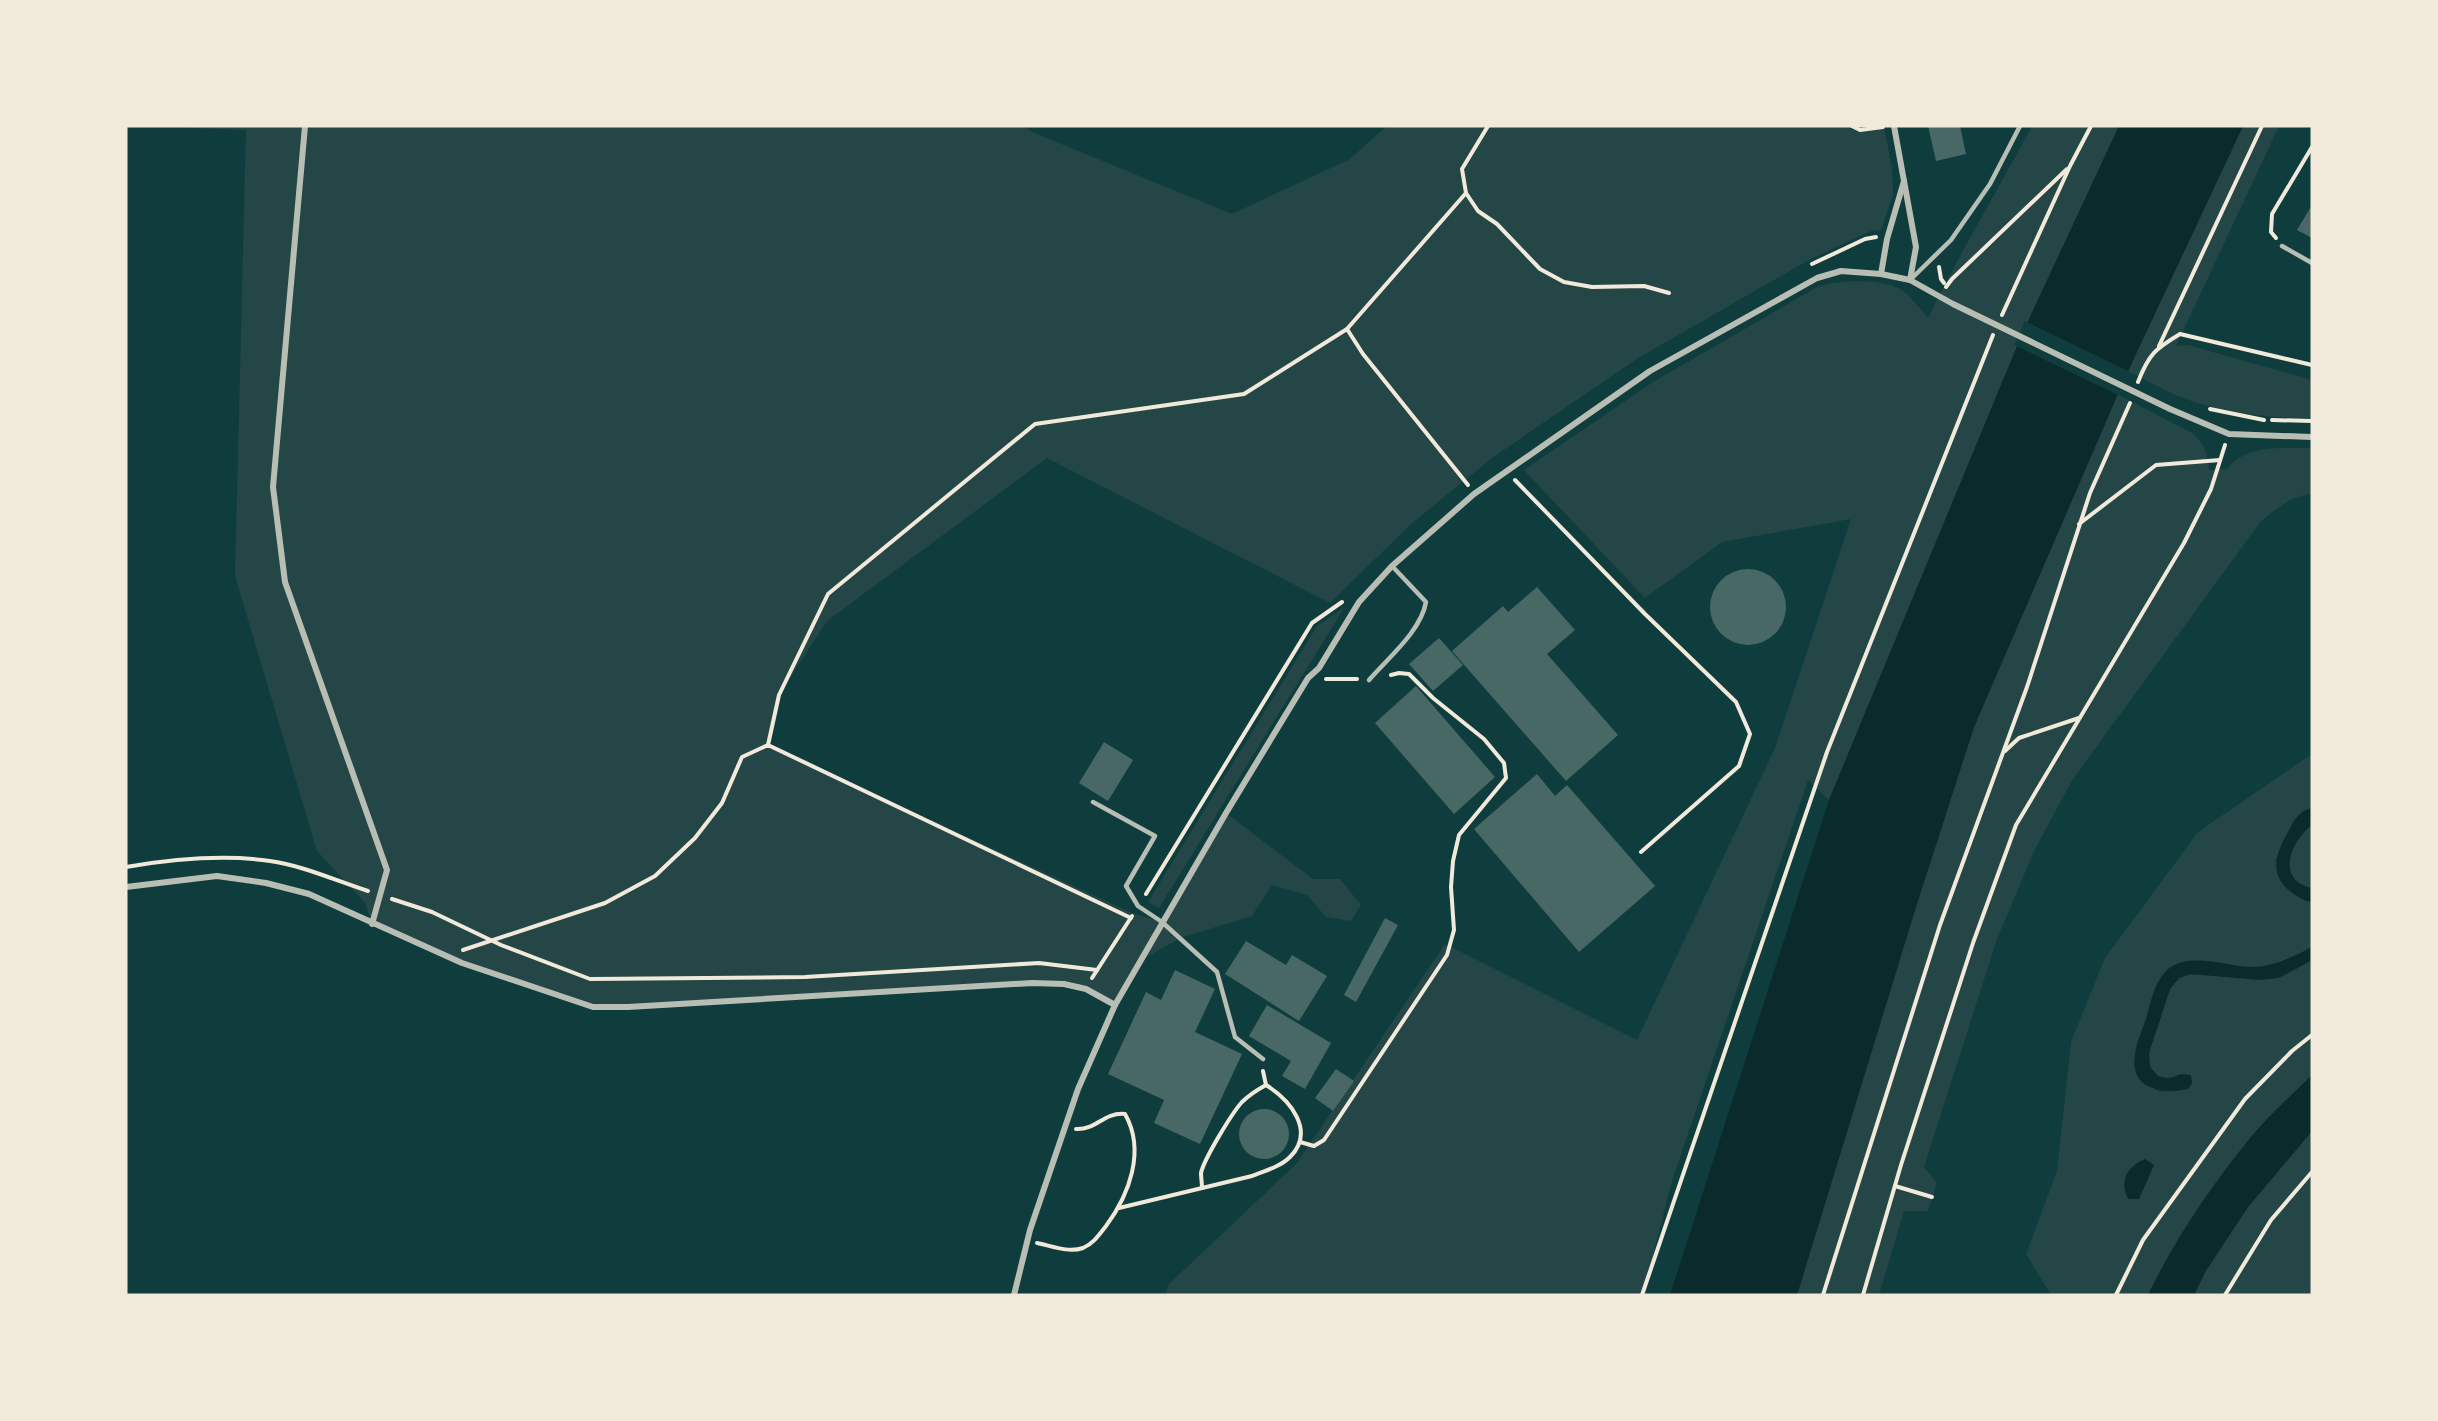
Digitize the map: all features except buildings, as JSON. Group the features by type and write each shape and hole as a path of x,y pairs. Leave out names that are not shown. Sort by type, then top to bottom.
{"street":[{"path":"304,126 273,487 285,582 387,870 372,924"},
{"path":"1893,126 1905,177 1916,247 1910,280"},
{"path":"1881,274 1887,239 1905,177"},
{"path":"1014,1295 1028,1241 1078,1089 1115,1005 1308,678 1319,668 1359,602 1392,566 1474,494 1650,372 1817,278 1841,272 1881,274 1910,280 1953,304 2170,409 2229,434 2312,437"},
{"path":"126,887 217,876 266,883 309,894 446,957 594,1007 628,1007 1032,983 1064,984 1086,989 1115,1005"}],"lane":[{"path":"1910,280 1951,240 1990,184 2020,126"},
{"path":"2282,246 2312,263"},
{"path":"1369,680 1424,613 1426,602 1392,566"},
{"path":"1093,802 1155,836 1126,886 1138,906 1162,922 1217,972 1235,1037 1263,1059"}],"path":[{"path":"1488,126 1462,169 1466,193 1478,211 1497,224 1540,269 1564,282 1592,287 1644,286 1669,293"},
{"path":"1851,126 1860,130 1893,126"},
{"path":"2000,318 2070,166 2091,126"},
{"path":"1823,1295 1940,925 2004,752 2090,493 2146,363 2158,346 2262,126"},
{"path":"2282,246 2271,232 2272,214 2312,147"},
{"path":"1937,296 2070,166"},
{"path":"768,745 779,695 828,594 1035,424 1244,394 1347,329 1466,193"},
{"path":"1808,266 1865,238 1887,239"},
{"path":"1936,253 1941,279 1947,287 1953,289"},
{"path":"1347,329 1363,354 1474,494"},
{"path":"1642,1295 1827,752 1995,329"},
{"path":"2158,346 2180,334 2312,366"},
{"path":"2204,407 2262,420 2312,421"},
{"path":"1863,1295 1895,1186 1973,943 2016,825 2184,543 2211,489 2229,434"},
{"path":"2079,524 2156,465 2220,460"},
{"path":"1506,470 1645,614 1736,702 1750,734 1739,766 1641,852"},
{"path":"1460,493 1469,485"},
{"path":"1086,989 1312,623 1343,601"},
{"path":"1300,1142 1314,1146 1324,1140 1447,955 1454,930 1451,887 1453,861 1459,835 1506,778 1504,763 1485,739 1442,705 1409,674 1399,673 1369,680 1308,678"},
{"path":"2004,752 2019,738 2079,718"},
{"path":"768,745 1131,918"},
{"path":"446,957 490,940 605,903 655,876 695,838 722,803 742,757 768,745"},
{"path":"126,867 166,860 211,857 271,861 432,912 546,964 590,979 804,977 1039,963 1097,970"},
{"path":"2116,1295 2143,1240 2245,1099 2292,1051 2312,1035"},
{"path":"1119,1208 1273,1168 1290,1158 1300,1142 1301,1125 1292,1107 1277,1092 1266,1086 1263,1076 1263,1059"},
{"path":"1202,1188 1201,1174 1204,1164 1229,1120 1241,1103 1252,1093 1266,1086"},
{"path":"1028,1241 1066,1250 1080,1249 1091,1244 1119,1208 1129,1187 1135,1156 1133,1129 1125,1114 1114,1113 1088,1129 1065,1127"},
{"path":"2225,1295 2271,1220 2312,1172"},
{"path":"1895,1186 1932,1197"}],"shaded area":[{"path":"141,126 1024,126 1032,132 1232,214 1350,159 1387,126 1884,126 1892,169 1893,194 1881,230 1871,231 1809,260 1638,358 1492,458 1411,524 1330,603 1047,458 827,621 779,695 768,745 1132,913 1162,922 1226,813 1313,879 1340,879 1361,905 1351,921 1326,917 1307,895 1272,885 1252,916 1183,937 1141,960 1115,1005 1086,989 1064,984 593,1007 462,963 372,924 365,903 317,851 235,576 246,130"},
{"path":"2032,126 2119,126 2023,332 1829,800 1808,780 1672,1181 1643,1295 1166,1295 1168,1285 1297,1163 1445,944 1637,1040 1775,748 1851,519 1722,542 1645,598 1524,470 1653,382 1819,286 1852,281 1888,284 1906,293 1928,318"},
{"path":"2119,126 2243,126 2128,371 1974,727 1915,910 1797,1295 1670,1295 1829,800 2023,332"},
{"path":"2243,126 2279,126 2176,346 2188,345 2312,380 2312,418 2261,416 2210,407 2172,393 2128,371"},
{"path":"2117,394 2194,434 2205,450 2209,470 2227,469 2244,455 2255,451 2312,448 2312,494 2291,500 2261,521 2073,779 2035,849 1997,939 1924,1167 1937,1183 1928,1211 1904,1211 1879,1295 1797,1295 1915,910 1974,727"},
{"path":"1344,608 1159,908 1148,902 1317,626"},
{"path":"2312,754 2312,808 2303,811 2275,861 2307,901 2312,902 2312,947 2270,965 2256,967 2190,962 2167,971 2155,989 2137,1045 2134,1066 2157,1091 2181,1090 2192,1083 2181,1074 2168,1077 2158,1076 2149,1062 2151,1046 2166,998 2172,986 2180,978 2198,974 2275,978 2290,973 2312,960 2312,1075 2273,1113 2236,1155 2182,1233 2148,1295 2051,1295 2026,1254 2057,1171 2071,1042 2105,958 2198,832"},
{"path":"2312,808 2312,825 2304,832 2293,850 2290,869 2293,877 2300,884 2312,888 2312,902 2299,897 2284,885 2279,879 2276,864 2279,850 2294,821 2303,812"},
{"path":"2312,825 2312,888 2300,884 2293,877 2290,860 2298,841"},
{"path":"2312,947 2312,960 2278,978 2260,980 2190,974 2179,978 2170,989 2149,1053 2150,1067 2158,1076 2169,1079 2181,1074 2191,1075 2192,1083 2188,1089 2158,1090 2142,1082 2137,1076 2135,1055 2137,1046 2157,984 2171,967 2190,961 2201,961 2256,967 2285,960"},
{"path":"2312,1075 2312,1131 2248,1207 2205,1272 2194,1295 2148,1295 2182,1233 2236,1155 2273,1113"},
{"path":"2312,1131 2312,1295 2194,1295 2205,1272 2248,1207"},
{"path":"2145,1159 2154,1165 2139,1199 2128,1199 2124,1186 2126,1175 2133,1166"}],"pier":[{"path":"2025,321 2130,372 2120,396 2014,345"}]}
